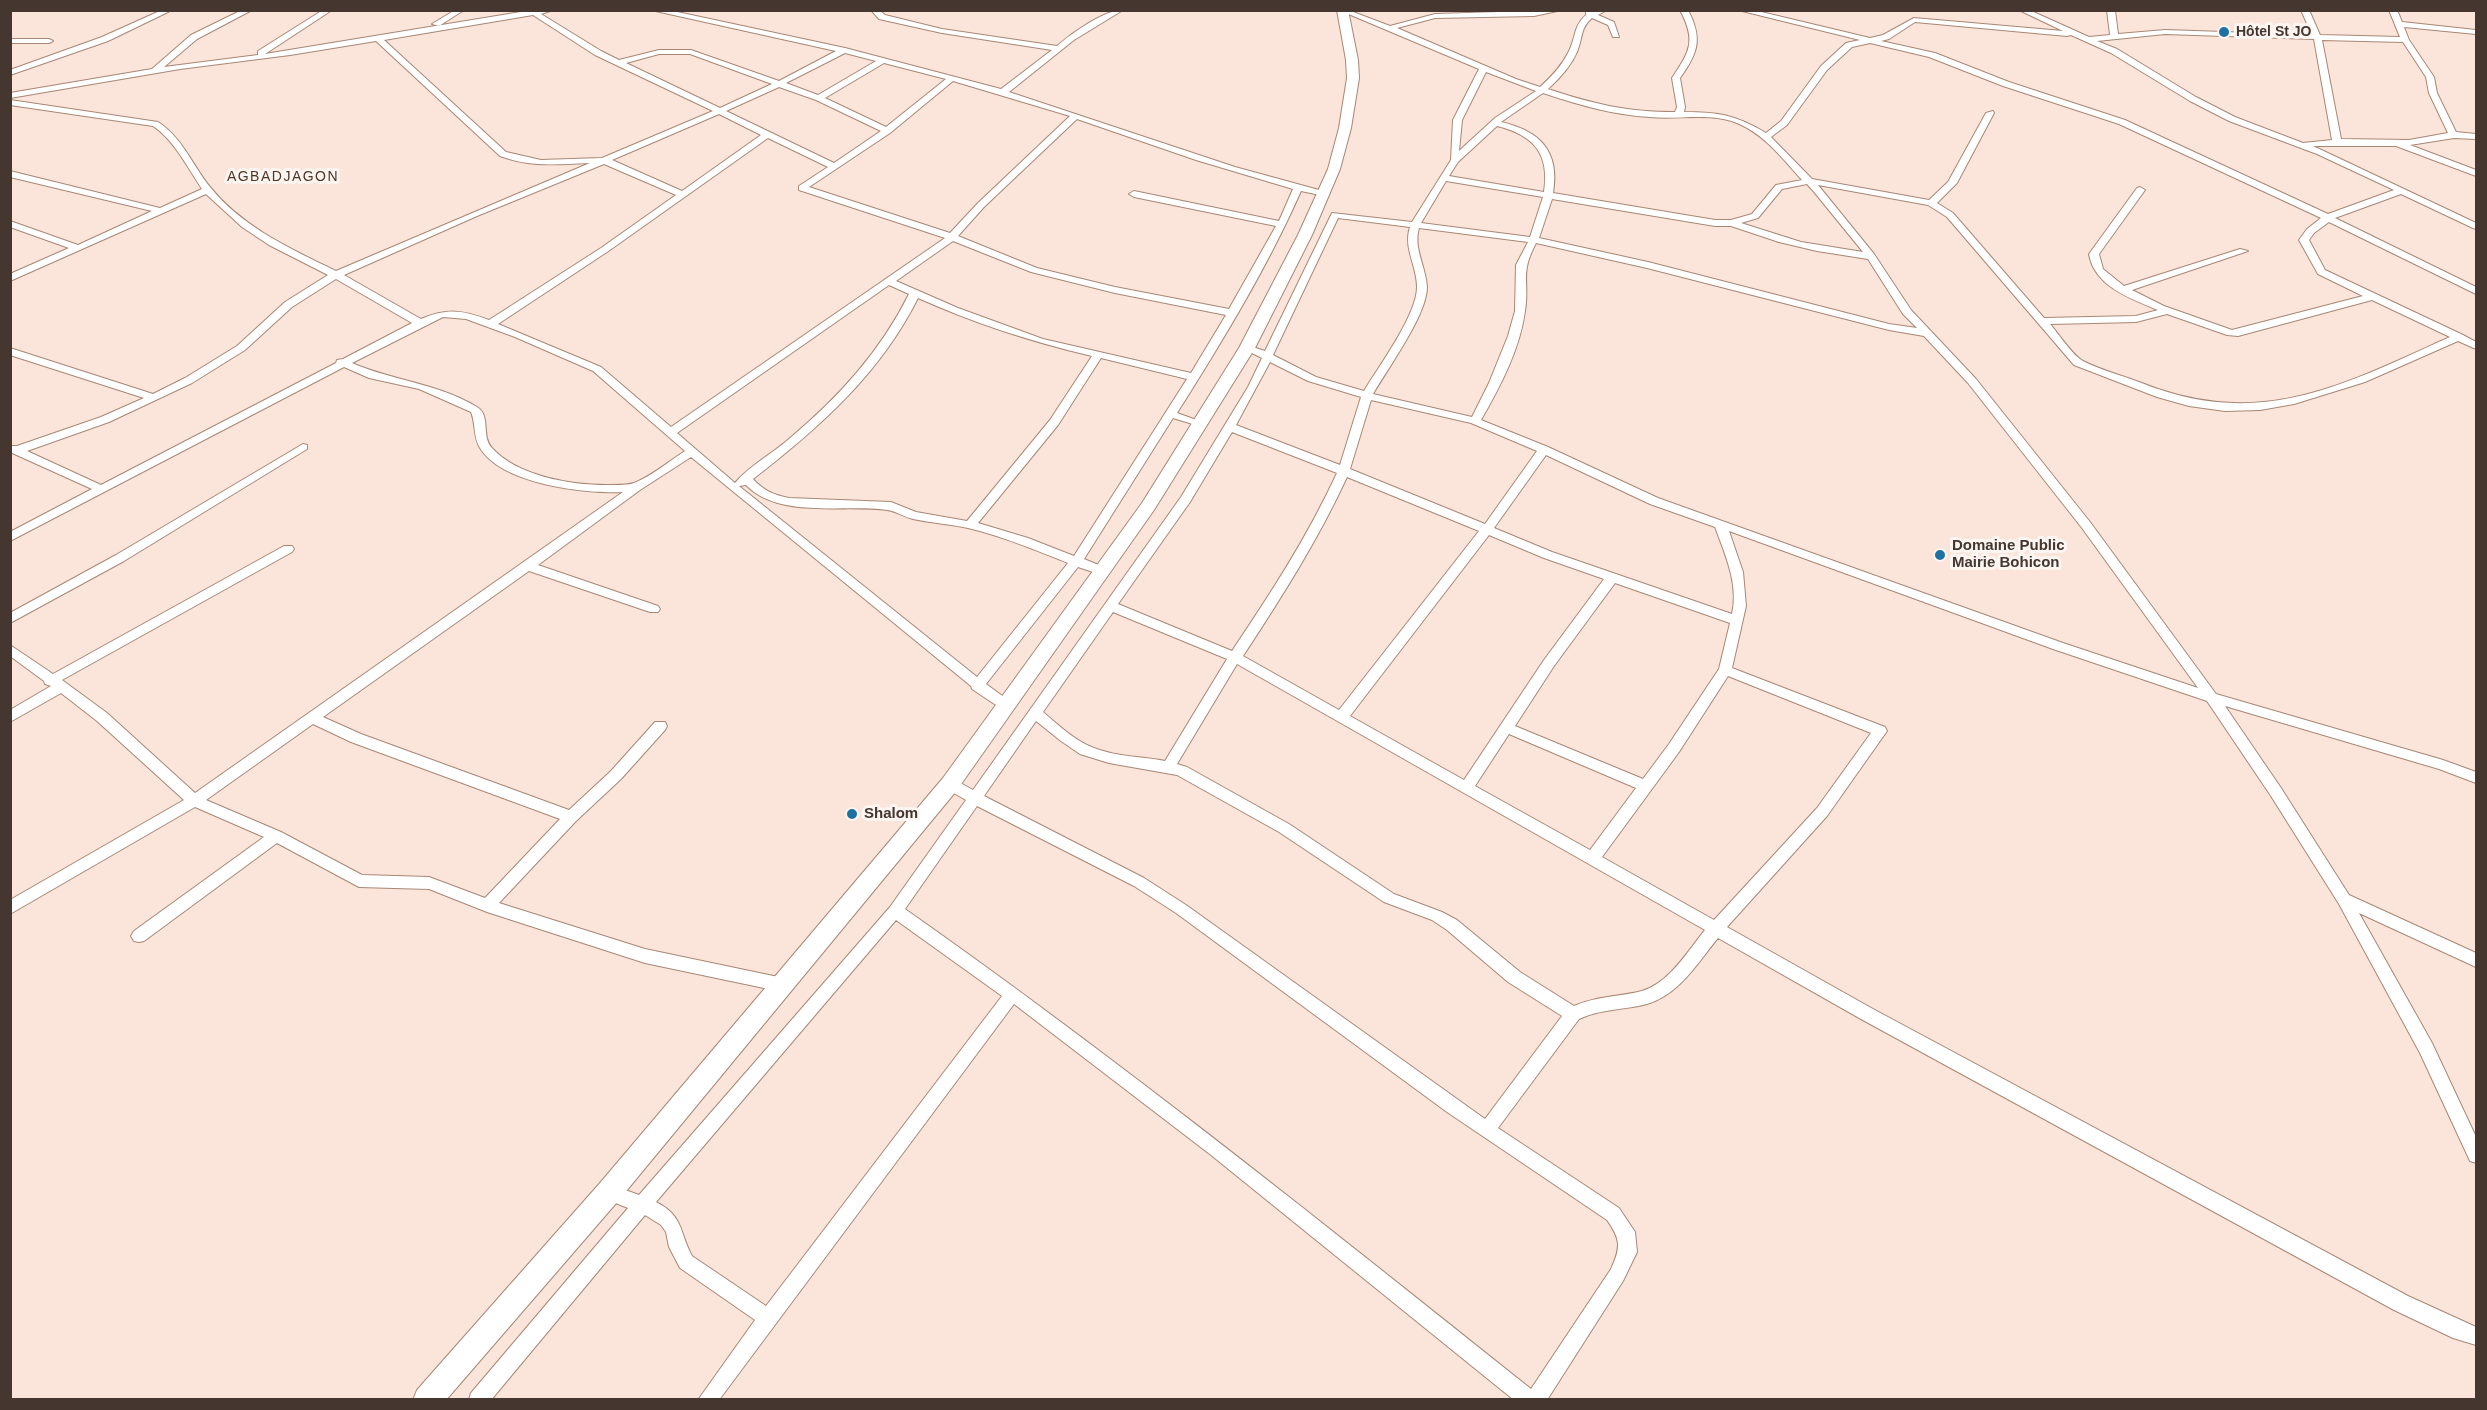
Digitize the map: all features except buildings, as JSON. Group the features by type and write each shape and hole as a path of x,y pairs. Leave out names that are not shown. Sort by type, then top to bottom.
{"main road":[{"path":"427,1400 609,1192 950,784 1148,506 1246,348 1325,193 1345,128 1353,78 1353,60 1342,11"}],"street":[{"path":"10,73 95,43 169,10"},
{"path":"155,71 194,37 249,10"},
{"path":"254,57 329,10"},
{"path":"428,29 460,10"},
{"path":"10,96 155,71 550,10"},
{"path":"654,10 884,60 1076,116 1188,156 1298,188 1325,193"},
{"path":"874,10 882,17 931,29 1057,48"},
{"path":"1002,93 1057,48 1120,10"},
{"path":"1390,28 1434,13 1559,10"},
{"path":"1588,12 1604,10"},
{"path":"1679,115 1681,107 1676,78 1688,63 1693,51 1692,29 1684,10"},
{"path":"1742,10 1932,55 2006,84 2122,122 2328,218 2476,291"},
{"path":"2022,10 2114,51 2193,99 2258,130 2302,146 2476,226"},
{"path":"2111,10 2114,37"},
{"path":"2306,10 2318,39 2337,141"},
{"path":"2393,10 2405,40 2427,72 2452,134"},
{"path":"1342,11 1390,28 1541,91 1597,108 1626,113 1726,117 1739,121 1766,137 1809,181 1871,256 1884,274 1898,301 1972,381 2086,525 2211,697 2276,792 2344,900 2426,1048 2476,1155"},
{"path":"1588,12 1611,24 1616,35"},
{"path":"1169,766 1235,657 1286,581 1323,517 1344,471 1366,397 1412,320 1420,301 1422,286 1412,239 1416,223 1455,160 1510,110 1541,91 1565,67 1574,48 1581,23 1588,12"},
{"path":"535,13 577,42 618,63 723,111 834,166"},
{"path":"1766,137 1784,123 1824,68 1849,45 1862,40 1886,37 1914,20 2079,35"},
{"path":"2398,24 2473,32 2476,42"},
{"path":"2089,39 2165,32 2318,39 2405,40"},
{"path":"377,38 503,154 522,162 546,165 602,160 682,194"},
{"path":"10,41 49,41"},
{"path":"14,449 100,422 154,398 241,348 289,304 336,275 602,160 723,111 783,84 845,50"},
{"path":"618,63 659,52 691,52 819,98 887,130"},
{"path":"819,98 884,60"},
{"path":"1455,160 1454,127 1458,111 1484,68"},
{"path":"951,79 887,130 802,188 952,237 1034,270 1231,313"},
{"path":"10,102 155,124 163,129 183,154 207,190 245,225 272,243 336,275 420,322"},
{"path":"1931,203 1952,183 1990,113"},
{"path":"671,432 952,237 981,205 1076,116"},
{"path":"1475,421 1486,403 1515,329 1520,310 1521,267 1524,256 1534,240 1549,197 1549,173 1544,154 1537,141 1515,128 1495,123"},
{"path":"491,324 604,250 768,134"},
{"path":"2302,146 2337,141 2397,143 2452,134 2476,136"},
{"path":"2397,143 2476,173"},
{"path":"10,174 159,210"},
{"path":"1443,178 1699,222 1732,223 1755,216 1779,187 1809,181 1931,203 1950,215 2078,363 2099,369 2161,395 2217,407 2275,405 2338,390 2459,337"},
{"path":"977,686 1077,560 1194,377 1282,224 1298,188"},
{"path":"10,278 207,190"},
{"path":"2140,190 2094,254 2096,266 2101,274 2123,290 2168,310 2231,333 2371,297"},
{"path":"2401,191 2328,218 2307,232 2304,240 2321,272 2476,346"},
{"path":"1134,194 1282,224"},
{"path":"478,1400 642,1204 895,911 976,799 1186,499 1253,387 1335,215 1416,223 1534,240 1648,265 1868,322 1926,333"},
{"path":"1732,223 1760,234 1821,250 1871,256"},
{"path":"12,225 78,248"},
{"path":"2123,290 2243,251"},
{"path":"888,281 1002,328 1097,356 1194,377"},
{"path":"734,488 811,426 855,383 894,337 915,293"},
{"path":"2041,321 2136,319 2168,310"},
{"path":"10,537 99,488 420,322 442,314 453,313 491,324 597,369 734,488 892,614 977,686 1007,706"},
{"path":"1246,348 1312,379 1366,397 1475,421 1544,449 1634,492 1720,526 1840,566 2058,646 2211,697 2443,765 2476,778"},
{"path":"10,351 154,398"},
{"path":"970,525 1038,444 1084,379 1097,356"},
{"path":"341,362 373,376 422,386 475,410 480,417 482,441 486,449 509,466 539,479 555,485 587,490 636,487"},
{"path":"1170,414 1199,423"},
{"path":"1230,427 1611,579 1737,621"},
{"path":"10,619 120,558 303,447"},
{"path":"14,449 99,488"},
{"path":"1342,716 1486,531 1544,449"},
{"path":"10,908 194,801 526,565 588,524 636,487 693,452"},
{"path":"746,479 758,491 770,498 789,502 891,506 927,518 970,525 1077,560 1102,571"},
{"path":"1591,860 1674,748 1725,670 1740,606 1737,572 1720,526"},
{"path":"10,717 54,684 288,549"},
{"path":"526,565 654,609"},
{"path":"1466,788 1549,663 1611,579"},
{"path":"1110,606 1235,657 1715,930 2401,1303 2460,1331 2476,1336"},
{"path":"10,649 54,684 102,717 194,801 276,836 359,881 429,883 487,906 645,956 783,985"},
{"path":"1487,1129 1573,1014 1588,1007 1646,997 1662,989 1678,975 1715,930 1822,812 1880,731 1725,670"},
{"path":"1036,713 1074,744 1086,750 1101,756 1169,766 1182,771 1284,828 1389,898 1437,916 1452,925 1523,984 1573,1014"},
{"path":"311,717 357,738 571,817"},
{"path":"487,906 571,817 616,775 660,726"},
{"path":"1507,728 1646,786"},
{"path":"895,911 1012,994 1182,1122 1533,1400 1617,1275 1628,1252 1626,1232 1613,1214 1353,1036 1181,909 1139,882 950,784"},
{"path":"139,936 276,836"},
{"path":"2344,900 2476,960"},
{"path":"707,1400 1012,994"},
{"path":"609,1192 642,1204 667,1219 674,1229 678,1246 686,1262 768,1318"}],"place":[{"name":"Hôtel St JO","path":"2224,32"},
{"name":"Domaine Public Mairie Bohicon","path":"1940,555"},
{"name":"Shalom","path":"852,814"}],"district":[{"name":"AGBADJAGON","path":"283,177"}]}
